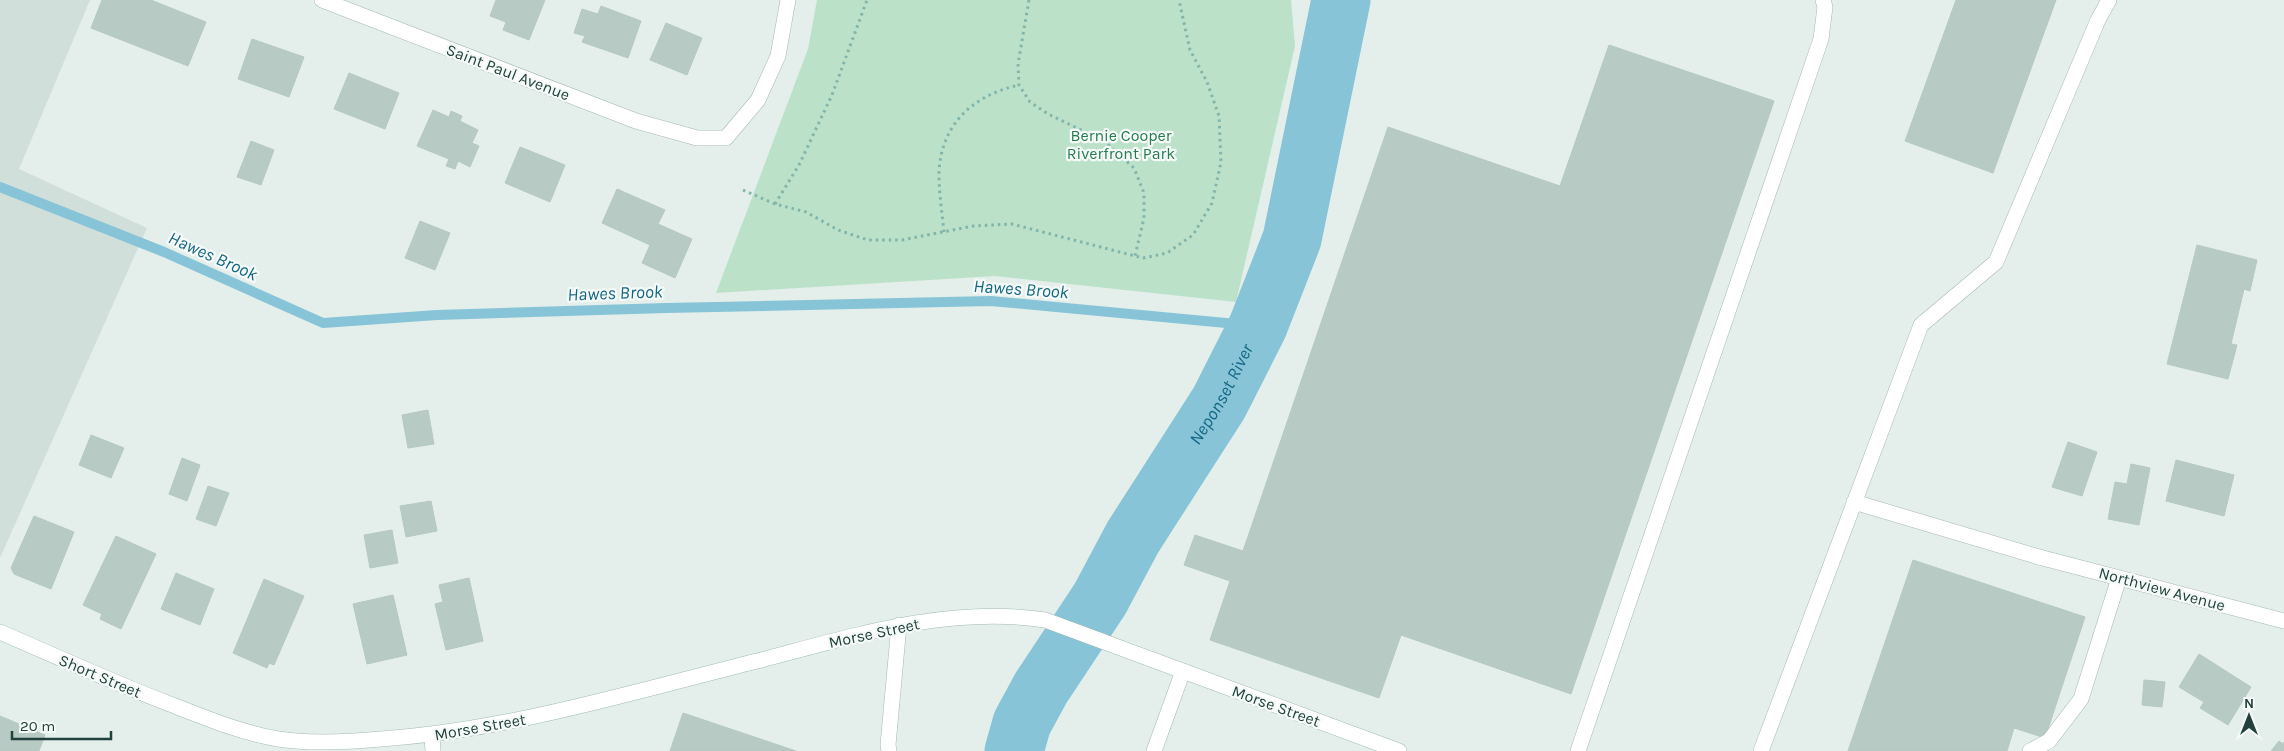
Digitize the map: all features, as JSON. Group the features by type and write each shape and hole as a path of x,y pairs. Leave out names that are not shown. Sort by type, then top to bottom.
{"street":[{"name":"Saint Paul Avenue","path":"322,0 636,122 697,138 726,138 758,100 778,56 788,0"},
{"path":"1578,751 1821,39 1825,7 1823,0"},
{"path":"1761,751 1921,325 1996,262 2098,20 2109,0"},
{"name":"Northview Avenue","path":"1854,502 2039,558 2284,621"},
{"path":"2030,751 2049,741 2081,699 2120,578"},
{"name":"Morse Street","path":"344,746 432,743 899,625 969,617 1014,615 1045,620 1399,751"},
{"path":"889,751 899,625"},
{"name":"Short Street","path":"0,632 138,692 217,723 278,739 344,746"},
{"path":"1154,751 1183,671"}],"path":[{"path":"775,204 799,164 832,95 867,0"},
{"path":"1029,0 1018,64 1019,85 1030,102 1048,114 1104,140 1134,168 1144,193 1144,218 1136,256"},
{"path":"743,190 775,204 806,212 838,230 868,240 902,240 973,226 1012,224 1143,258 1167,253 1193,235 1212,203 1221,162 1219,116 1207,82 1190,50 1179,0"},
{"path":"944,232 939,173 946,136 962,113 991,94 1019,85"}],"shaded area":[{"path":"0,0 90,0 19,169 147,228 0,558"}],"green space":[{"name":"Bernie Cooper Riverfront Park","path":"817,0 1291,0 1295,46 1236,302 995,276 716,293 808,49"}],"building":[{"path":"102,0 151,0 206,22 188,66 91,28"},
{"path":"496,0 545,0 529,40 503,30 506,22 490,16"},
{"path":"1956,0 2056,0 1993,173 1905,141"},
{"path":"601,6 641,21 628,58 582,42 585,36 574,33 582,9 598,14"},
{"path":"666,23 702,38 687,75 650,60"},
{"path":"252,39 304,57 289,97 238,79"},
{"path":"1609,45 1774,101 1571,694 1401,635 1379,698 1210,640 1230,581 1184,565 1195,535 1243,551 1388,127 1560,186"},
{"path":"349,73 399,93 385,129 334,109"},
{"path":"433,110 449,117 451,111 462,116 460,121 478,130 472,143 479,146 470,167 458,161 455,169 446,166 449,159 417,146"},
{"path":"251,141 274,150 261,185 237,177"},
{"path":"520,147 565,165 550,202 505,183"},
{"path":"617,189 665,210 658,224 692,239 675,278 642,263 650,245 602,223"},
{"path":"420,221 450,233 435,270 405,258"},
{"path":"2197,245 2257,260 2250,291 2244,289 2231,344 2237,345 2228,379 2167,364"},
{"path":"428,410 434,444 408,448 402,415"},
{"path":"91,435 124,448 111,478 79,465"},
{"path":"2068,442 2097,452 2082,496 2052,487"},
{"path":"182,458 200,465 187,501 169,494"},
{"path":"2176,460 2234,475 2224,516 2166,501"},
{"path":"2131,464 2150,468 2139,525 2108,519 2115,482 2127,484"},
{"path":"208,486 229,493 216,526 196,519"},
{"path":"431,501 437,531 406,537 400,506"},
{"path":"34,516 74,532 51,589 14,574 11,568"},
{"path":"392,530 398,563 370,568 364,535"},
{"path":"116,536 156,554 121,629 100,619 102,614 83,605"},
{"path":"1913,560 2085,617 2045,738 2014,728 2007,751 1848,751"},
{"path":"176,573 214,589 200,625 161,609"},
{"path":"469,578 483,641 446,650 435,604 443,602 439,585"},
{"path":"264,579 304,596 274,665 269,663 267,668 233,653"},
{"path":"393,595 407,655 367,664 353,604"},
{"path":"2199,654 2251,687 2228,725 2200,708 2204,702 2179,687"},
{"path":"2144,680 2165,682 2162,707 2142,705"},
{"path":"683,713 796,751 670,751"},
{"path":"0,716 45,735 39,751 0,751"},
{"path":"2279,741 2283,744 2284,742 2284,751 2271,751"}],"waterway":[{"name":"Neponset River","path":"1014,751 1022,723 1041,688 1100,599 1133,537 1219,403 1258,326 1292,239 1341,0"},
{"name":"Hawes Brook","path":"0,187 164,252 323,323 437,315 991,301 1258,326"}]}
